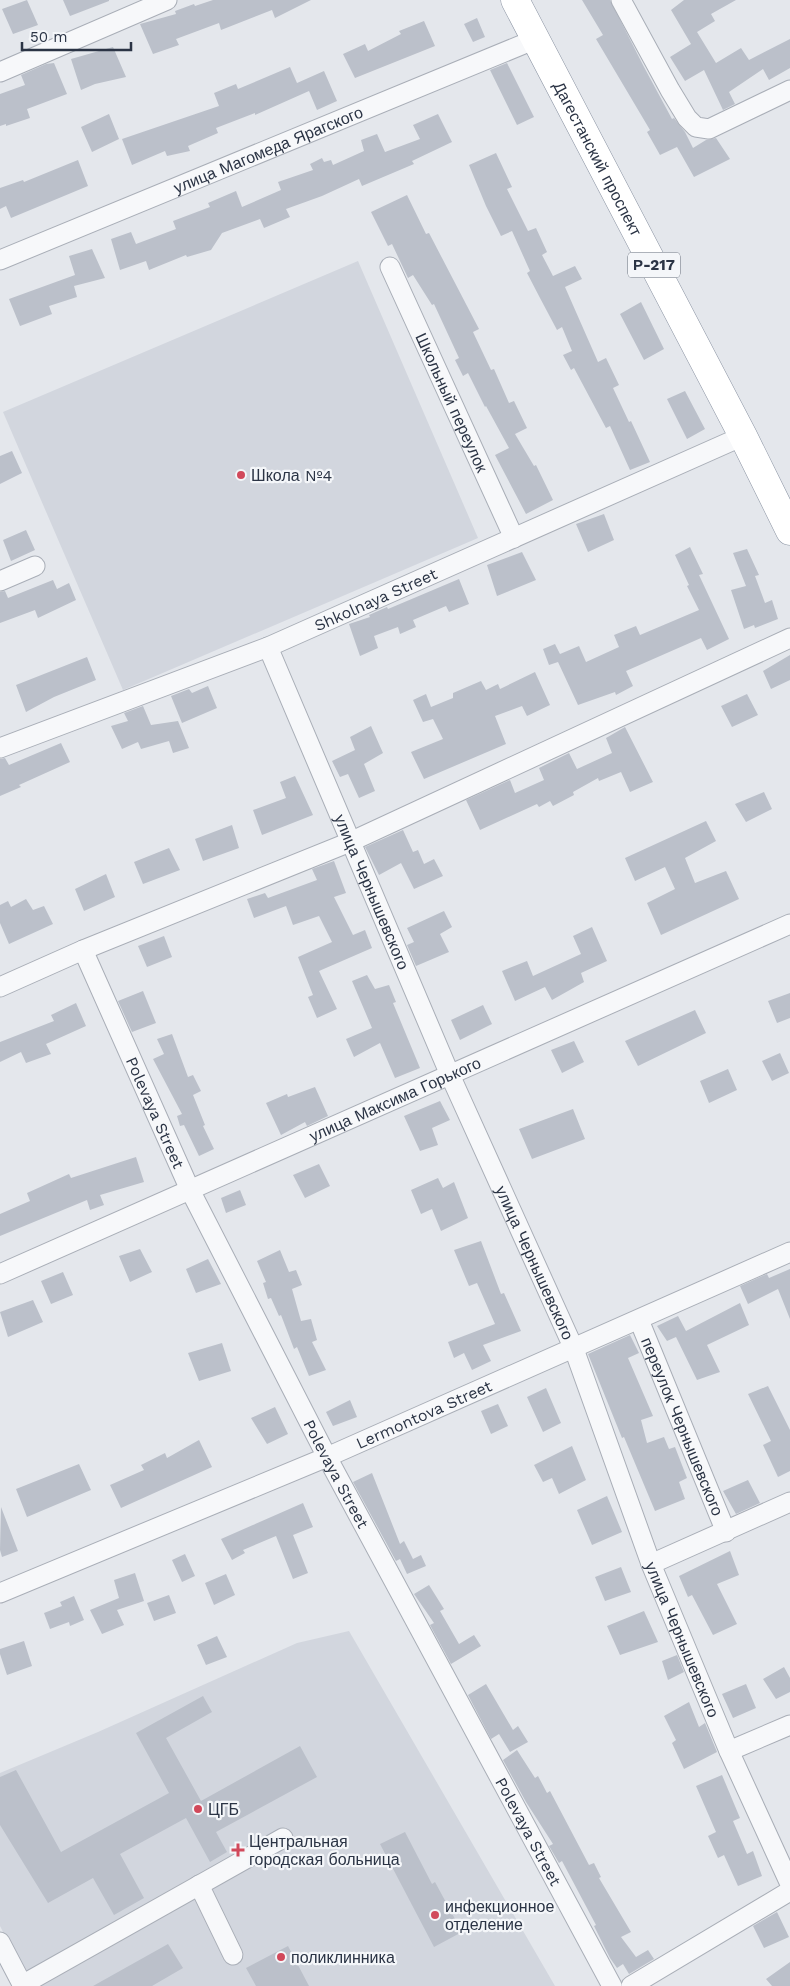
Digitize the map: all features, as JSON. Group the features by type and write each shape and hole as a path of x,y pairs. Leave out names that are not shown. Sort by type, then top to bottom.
{"highway":[{"name":"Дагестанский проспект","path":"515,0 743,436 783,499 790,531"}],"street":[{"path":"0,72 167,0"},
{"path":"621,0 670,90 696,127 709,129 790,90"},
{"name":"улица Магомеда Ярагского","path":"0,260 536,39"},
{"name":"Школьный переулок","path":"390,267 514,538"},
{"name":"Shkolnaya Street","path":"0,748 268,647 743,436"},
{"path":"0,581 35,566"},
{"path":"0,987 83,950 350,842 790,638"},
{"name":"улица Чернышевского","path":"268,647 450,1075 574,1349 651,1564 728,1751 790,1884"},
{"name":"улица Максима Горького","path":"0,1274 790,924"},
{"name":"Polevaya Street","path":"83,950 190,1190 327,1457 612,1986"},
{"name":"Lermontova Street","path":"0,1593 327,1457 790,1252"},
{"name":"переулок Чернышевского","path":"639,1320 726,1532"},
{"path":"651,1564 790,1502"},
{"path":"728,1751 790,1725"},
{"path":"0,1942 22,1986 283,1838"},
{"path":"199,1885 233,1955"},
{"path":"631,1986 790,1891"}],"shaded area":[{"name":"Школа №4","path":"358,261 478,538 123,690 3,412"},
{"name":"Центральная городская больница","path":"349,1631 555,1986 31,1986 0,1926 0,1773 98,1732 297,1643"}],"building":[{"path":"27,0 38,25 13,34 2,9"},
{"path":"63,0 109,0 109,1 70,16"},
{"path":"213,0 311,0 275,18 272,10 221,30 219,23 176,39 179,45 153,54 140,24 176,14 175,11 194,4 195,6"},
{"path":"582,0 610,0 672,119 674,118 685,132 693,148 706,140 716,138 730,159 694,177 677,147 660,155 647,132 650,130 596,39 603,35"},
{"path":"684,0 736,0 711,14 715,21 697,32 716,63 741,48 749,60 790,39 790,68 769,80 763,69 729,92 735,104 723,110 704,70 685,81 670,57 691,44 671,10"},
{"path":"477,18 485,37 473,42 464,24"},
{"path":"424,21 435,46 355,78 343,54 365,44 368,51 401,34 399,31"},
{"path":"113,47 126,77 95,84 81,90 71,59"},
{"path":"54,63 67,94 27,109 30,118 6,126 6,124 0,126 0,94 25,85 21,75 46,64"},
{"path":"507,63 534,117 517,125 490,70"},
{"path":"290,67 297,83 324,71 337,101 317,110 309,91 255,115 255,113 216,128 218,133 188,146 190,151 167,156 165,151 132,165 122,139 219,106 214,93 236,84 238,89"},
{"path":"109,114 119,139 92,152 81,127"},
{"path":"438,114 452,142 412,161 414,164 362,186 359,179 322,196 286,209 290,217 264,228 260,219 222,233 211,250 187,257 186,255 149,270 146,261 120,270 111,239 131,232 136,244 176,229 173,221 210,207 208,203 236,191 242,207 281,190 278,182 313,170 310,164 322,158 324,162 331,160 333,165 364,151 361,140 377,134 385,152 420,139 413,125"},
{"path":"496,153 512,187 507,189 528,231 536,228 547,252 542,255 553,276 575,266 582,279 565,287 598,362 606,358 619,385 613,388 650,462 630,470 610,426 606,428 574,368 571,370 563,355 572,351 562,327 557,330 527,273 530,271 512,231 501,236 486,206 469,165"},
{"path":"78,160 88,186 11,218 6,206 0,209 0,188 23,180 24,182"},
{"path":"407,195 426,234 429,233 479,329 473,332 491,370 494,369 509,403 514,401 527,428 515,434 534,466 536,465 553,500 526,514 495,455 509,448 468,373 463,376 455,360 459,358 434,304 432,305 413,275 408,278 392,244 388,246 371,212"},
{"path":"92,249 105,278 74,286 77,297 49,306 52,314 20,326 9,299 75,275 69,256"},
{"path":"641,302 664,349 644,360 620,314"},
{"path":"685,391 705,429 687,439 667,399"},
{"path":"12,451 22,473 0,484 0,456"},
{"path":"604,514 614,540 588,552 576,524"},
{"path":"26,530 35,550 11,561 3,540"},
{"path":"690,547 703,574 699,575 729,639 707,650 701,638 626,671 633,686 616,695 615,692 578,705 558,662 549,665 543,649 555,644 560,654 579,646 586,662 619,647 614,635 636,626 640,635 699,610 675,555"},
{"path":"747,549 759,575 755,576 765,603 772,600 778,619 755,628 754,625 744,629 731,590 746,586 733,553"},
{"path":"522,552 536,580 497,596 487,565"},
{"path":"459,579 469,604 449,612 446,606 413,620 416,627 400,634 398,627 374,636 378,648 360,656 349,624"},
{"path":"53,580 57,589 69,583 76,600 38,618 35,610 0,623 0,592 5,591 8,598"},
{"path":"790,655 790,680 771,689 763,671"},
{"path":"87,657 96,680 54,697 26,712 16,685"},
{"path":"535,672 550,705 527,716 522,706 495,716 506,744 424,779 411,752 443,739 433,719 423,722 413,700 426,694 431,707 453,698 453,693 481,681 486,690 498,684 500,689"},
{"path":"208,686 217,708 182,723 171,696 189,689 192,693"},
{"path":"747,694 758,715 732,727 721,706"},
{"path":"143,706 151,725 178,721 189,748 173,753 169,741 141,749 138,742 122,749 111,726 128,721 124,713"},
{"path":"371,726 383,753 364,764 375,791 359,798 348,774 340,777 332,761 355,750 350,737"},
{"path":"625,727 653,782 630,792 621,772 599,781 598,778 573,792 574,795 553,806 550,801 539,807 537,804 480,830 466,800 510,780 515,793 544,780 539,768 569,753 577,769 612,753 606,738"},
{"path":"61,743 70,762 19,785 21,787 0,796 0,759 5,758 9,765"},
{"path":"295,776 313,815 262,835 253,810 286,798 280,782"},
{"path":"764,792 772,809 746,822 735,804"},
{"path":"706,821 716,841 685,858 695,883 726,871 739,899 661,935 647,903 675,889 665,867 635,881 625,858"},
{"path":"232,825 239,848 203,861 195,839"},
{"path":"403,830 413,852 418,850 424,864 434,859 443,876 414,889 401,863 379,875 365,847"},
{"path":"169,848 180,870 143,884 134,862"},
{"path":"334,861 346,893 334,897 353,935 365,930 372,948 319,971 337,1009 317,1018 308,997 313,995 298,957 332,942 319,916 293,925 286,906 254,918 247,899 265,893 268,898 317,880 312,869"},
{"path":"106,874 115,897 84,911 75,889"},
{"path":"26,899 33,910 44,906 53,924 9,944 0,923 0,905 8,901 11,907"},
{"path":"444,911 452,927 440,934 449,952 416,966 407,945 414,942 407,928"},
{"path":"592,927 607,961 581,973 584,982 552,1000 545,987 515,1001 502,971 527,961 533,976 581,954 573,936"},
{"path":"164,936 172,957 147,967 138,946"},
{"path":"367,975 375,989 389,985 396,1002 393,1003 420,1068 395,1078 380,1043 354,1057 346,1039 372,1028 352,981"},
{"path":"143,991 156,1023 132,1032 118,1001"},
{"path":"790,993 790,1018 777,1023 768,1001"},
{"path":"76,1003 86,1026 46,1044 51,1054 26,1063 21,1052 0,1062 0,1042 54,1021 51,1015"},
{"path":"483,1005 492,1024 460,1040 451,1020"},
{"path":"695,1010 706,1033 638,1066 625,1041"},
{"path":"172,1034 188,1077 193,1075 201,1091 193,1095 205,1125 203,1126 214,1149 199,1156 184,1125 180,1126 177,1116 182,1114 153,1059 164,1054 157,1039"},
{"path":"574,1041 584,1062 562,1073 551,1050"},
{"path":"780,1053 789,1073 772,1081 762,1061"},
{"path":"728,1069 737,1090 709,1103 700,1081"},
{"path":"315,1087 328,1116 307,1126 305,1122 281,1135 266,1103 287,1094 288,1097"},
{"path":"440,1101 450,1120 432,1128 438,1145 420,1151 404,1116"},
{"path":"573,1109 585,1139 532,1159 519,1129"},
{"path":"136,1157 144,1182 100,1195 104,1205 90,1210 87,1200 0,1236 0,1214 30,1201 27,1193 69,1174 71,1178"},
{"path":"319,1164 330,1186 305,1198 293,1175"},
{"path":"438,1178 443,1188 454,1182 468,1218 441,1231 432,1209 421,1214 411,1190"},
{"path":"240,1190 246,1205 226,1213 221,1198"},
{"path":"481,1241 501,1294 504,1293 521,1331 483,1345 491,1361 472,1370 464,1353 454,1358 448,1342 495,1324 477,1283 469,1286 454,1250"},
{"path":"140,1249 152,1272 130,1282 119,1256"},
{"path":"280,1250 289,1272 296,1270 302,1285 292,1289 301,1321 311,1319 317,1340 312,1342 326,1370 309,1376 297,1347 294,1349 281,1315 279,1316 271,1298 268,1299 263,1283 266,1282 257,1261"},
{"path":"208,1259 221,1284 196,1293 186,1269"},
{"path":"790,1269 790,1319 778,1289 748,1304 740,1286 767,1274 769,1278"},
{"path":"63,1272 73,1295 51,1304 41,1281"},
{"path":"33,1300 43,1322 8,1337 0,1312"},
{"path":"740,1303 749,1325 707,1345 720,1372 697,1380 676,1337 667,1341 657,1326 678,1316 686,1331"},
{"path":"630,1335 639,1353 628,1358 653,1416 641,1420 647,1443 664,1437 669,1449 675,1447 687,1478 679,1482 685,1499 655,1511 624,1437 622,1438 588,1354"},
{"path":"222,1343 231,1371 199,1381 188,1353"},
{"path":"768,1386 790,1430 790,1471 778,1477 763,1445 771,1441 748,1394"},
{"path":"546,1388 561,1423 543,1432 527,1397"},
{"path":"350,1400 357,1417 333,1426 326,1412"},
{"path":"498,1404 508,1426 491,1434 481,1411"},
{"path":"275,1407 288,1434 267,1444 251,1418"},
{"path":"199,1440 212,1467 121,1508 110,1485 144,1470 141,1465 165,1453 167,1458"},
{"path":"572,1446 586,1480 559,1494 552,1478 543,1482 534,1465"},
{"path":"79,1464 91,1490 27,1517 16,1489"},
{"path":"372,1473 400,1544 404,1541 413,1559 421,1555 426,1566 407,1574 400,1559 396,1561 353,1482"},
{"path":"748,1480 760,1503 736,1514 723,1491"},
{"path":"607,1496 622,1532 592,1545 577,1510"},
{"path":"303,1503 313,1527 293,1535 308,1573 293,1579 276,1536 243,1550 245,1553 232,1560 221,1539"},
{"path":"1,1507 18,1551 2,1557 0,1550"},
{"path":"730,1551 739,1575 717,1584 737,1624 713,1635 692,1595 688,1597 679,1576"},
{"path":"185,1554 195,1576 182,1582 172,1560"},
{"path":"621,1567 631,1592 605,1601 595,1577"},
{"path":"135,1573 144,1601 117,1610 124,1625 102,1634 90,1610 119,1598 114,1580"},
{"path":"226,1574 235,1595 214,1605 205,1583"},
{"path":"429,1585 444,1609 440,1611 459,1644 474,1635 481,1646 451,1664 430,1625 434,1623 414,1594"},
{"path":"169,1595 176,1613 154,1621 147,1603"},
{"path":"74,1596 84,1620 70,1626 69,1622 50,1629 44,1613 62,1606 60,1602"},
{"path":"644,1611 658,1642 620,1655 607,1626"},
{"path":"217,1636 227,1657 206,1665 197,1645"},
{"path":"24,1641 32,1666 7,1675 0,1649"},
{"path":"677,1655 684,1672 668,1680 662,1661"},
{"path":"784,1667 790,1678 790,1692 776,1699 763,1679"},
{"path":"486,1684 513,1730 518,1726 528,1742 510,1752 499,1734 491,1739 468,1695"},
{"path":"746,1684 756,1708 733,1718 722,1694"},
{"name":"ЦГБ","path":"203,1696 212,1712 166,1738 201,1801 300,1746 317,1777 216,1832 227,1852 210,1862 186,1818 120,1854 144,1898 114,1915 93,1878 48,1903 0,1825 0,1777 16,1770 61,1852 169,1793 136,1733"},
{"path":"689,1702 699,1727 705,1723 717,1752 684,1769 672,1743 676,1740 664,1716"},
{"path":"517,1750 535,1778 538,1776 547,1793 550,1791 589,1865 594,1863 601,1877 599,1878 631,1932 621,1937 636,1957 648,1950 654,1959 629,1974 623,1964 617,1968 610,1958 594,1926 596,1925 562,1861 559,1863 549,1846 553,1844 526,1802 503,1760"},
{"path":"722,1775 740,1818 733,1821 747,1854 753,1851 762,1876 738,1886 724,1855 718,1858 708,1836 716,1832 696,1786"},
{"path":"405,1832 432,1884 435,1882 462,1932 434,1947 380,1844"},
{"path":"777,1912 789,1937 764,1948 753,1926"},
{"path":"168,1944 183,1968 152,1986 93,1986"},
{"name":"поликлинника","path":"288,1946 309,1986 256,1986 246,1968"},
{"path":"790,1962 790,1986 772,1986 766,1979"}],"place":[{"name":"Школа №4","path":"241,475"},
{"name":"ЦГБ","path":"198,1809"},
{"name":"Центральная городская больница","path":"238,1850"},
{"name":"инфекционное отделение","path":"435,1915"},
{"name":"поликлинника","path":"281,1957"}]}
